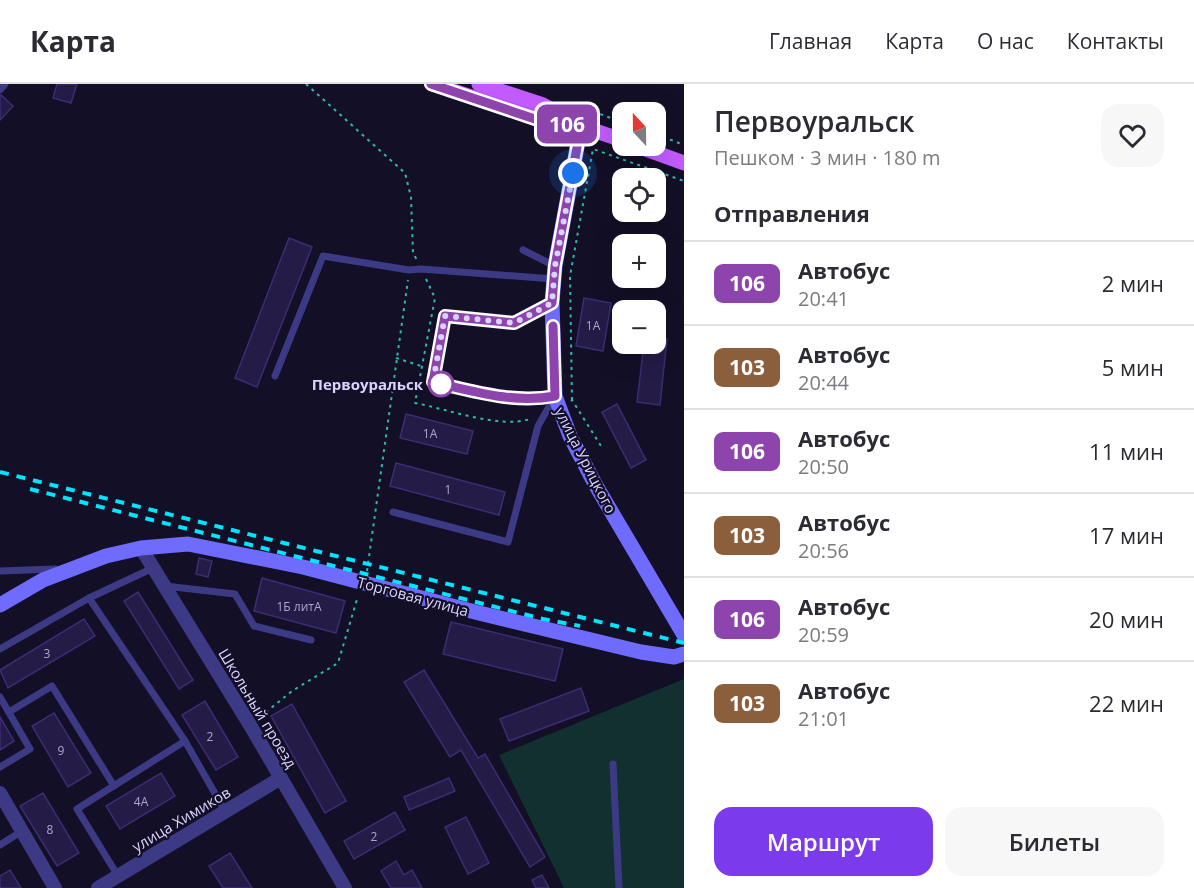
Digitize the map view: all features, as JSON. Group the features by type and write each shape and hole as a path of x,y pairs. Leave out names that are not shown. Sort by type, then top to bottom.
{"main road":[{"path":"432,84 538,120 581,126"},
{"path":"479,84 543,105 581,126 612,137"},
{"path":"665,156 684,163"}],"street":[{"name":"улица Урицкого","path":"581,126 555,272 552,303 555,396 570,436 595,484 682,627"},
{"name":"Торговая улица","path":"0,605 43,580 70,568 141,548 177,544 210,547 641,652 674,657 684,654"},
{"name":"Школьный проезд","path":"141,548 250,725 345,888"},
{"name":"улица Химиков","path":"98,888 281,778"},
{"path":"0,794 55,888"}],"lane":[{"path":"0,90 5,84"},
{"path":"523,250 555,272"},
{"path":"275,376 322,256 409,270 421,268 555,272"},
{"path":"552,303 514,323 445,316 433,382 495,396 527,400 555,396"},
{"path":"393,512 508,542 538,426 555,396"},
{"path":"0,571 70,568"},
{"path":"0,649 89,598 153,568"},
{"path":"165,586 235,594 254,626 311,639"},
{"path":"89,598 185,741 225,811"},
{"path":"9,712 52,686 114,786"},
{"path":"0,697 30,749 0,767"},
{"path":"118,876 76,809 185,741"},
{"path":"613,764 619,888"},
{"path":"0,845 22,831"}],"path":[{"path":"250,725 292,691 338,663 369,565 396,358 413,253 411,197 405,173 306,84"},
{"path":"666,138 684,145"},
{"path":"573,400 570,276 593,149 684,181"},
{"path":"413,253 435,298 415,403 495,420"},
{"path":"396,358 421,366"}],"green space":[{"path":"684,679 684,888 564,888 499,755"}],"building":[{"path":"57,84 77,84 71,103 53,98"},
{"path":"0,96 13,106 0,120"},
{"path":"289,238 312,247 257,387 235,378"},
{"path":"584,298 611,303 603,351 576,346"},
{"path":"643,354 665,354 660,405 637,402"},
{"path":"617,404 646,460 631,468 602,412"},
{"name":"Первоуральск","path":"406,414 473,431 467,454 400,438"},
{"path":"396,463 505,492 499,515 390,486"},
{"path":"199,558 212,561 208,577 196,574"},
{"path":"262,578 345,601 336,633 254,611"},
{"path":"138,592 193,680 179,689 124,601"},
{"path":"84,619 95,636 8,688 0,670"},
{"path":"451,622 563,649 555,681 443,654"},
{"path":"424,670 478,758 485,754 545,857 530,867 461,750 450,757 404,682"},
{"path":"581,688 589,711 509,741 500,719"},
{"path":"205,701 238,757 216,770 182,715"},
{"path":"292,704 346,801 325,813 271,716"},
{"path":"54,713 91,773 68,787 32,726"},
{"path":"0,717 14,741 0,750"},
{"path":"161,773 175,796 120,829 106,806"},
{"path":"449,778 455,791 409,810 404,797"},
{"path":"43,793 79,853 57,866 20,806"},
{"path":"395,812 405,830 354,859 344,841"},
{"path":"466,817 489,863 468,874 445,827"},
{"path":"230,853 252,888 223,888 209,866"},
{"path":"396,861 404,875 412,870 422,888 391,888 381,871"},
{"path":"10,870 21,888 0,888 0,876"},
{"path":"542,875 549,888 536,888 532,880"}],"railway":[{"path":"0,472 684,643"},
{"path":"30,489 543,619 580,626"}],"bus line":[{"name":"106","path":"431,84 538,120 581,126 555,266 552,303 514,323 445,316 433,382 495,396 527,400 555,396 553,326"}],"place":[{"name":"Первоуральск","path":"441,384"}],"route":[{"path":"441,384 433,382 445,316 514,323 552,303 555,266 573,173"}]}
